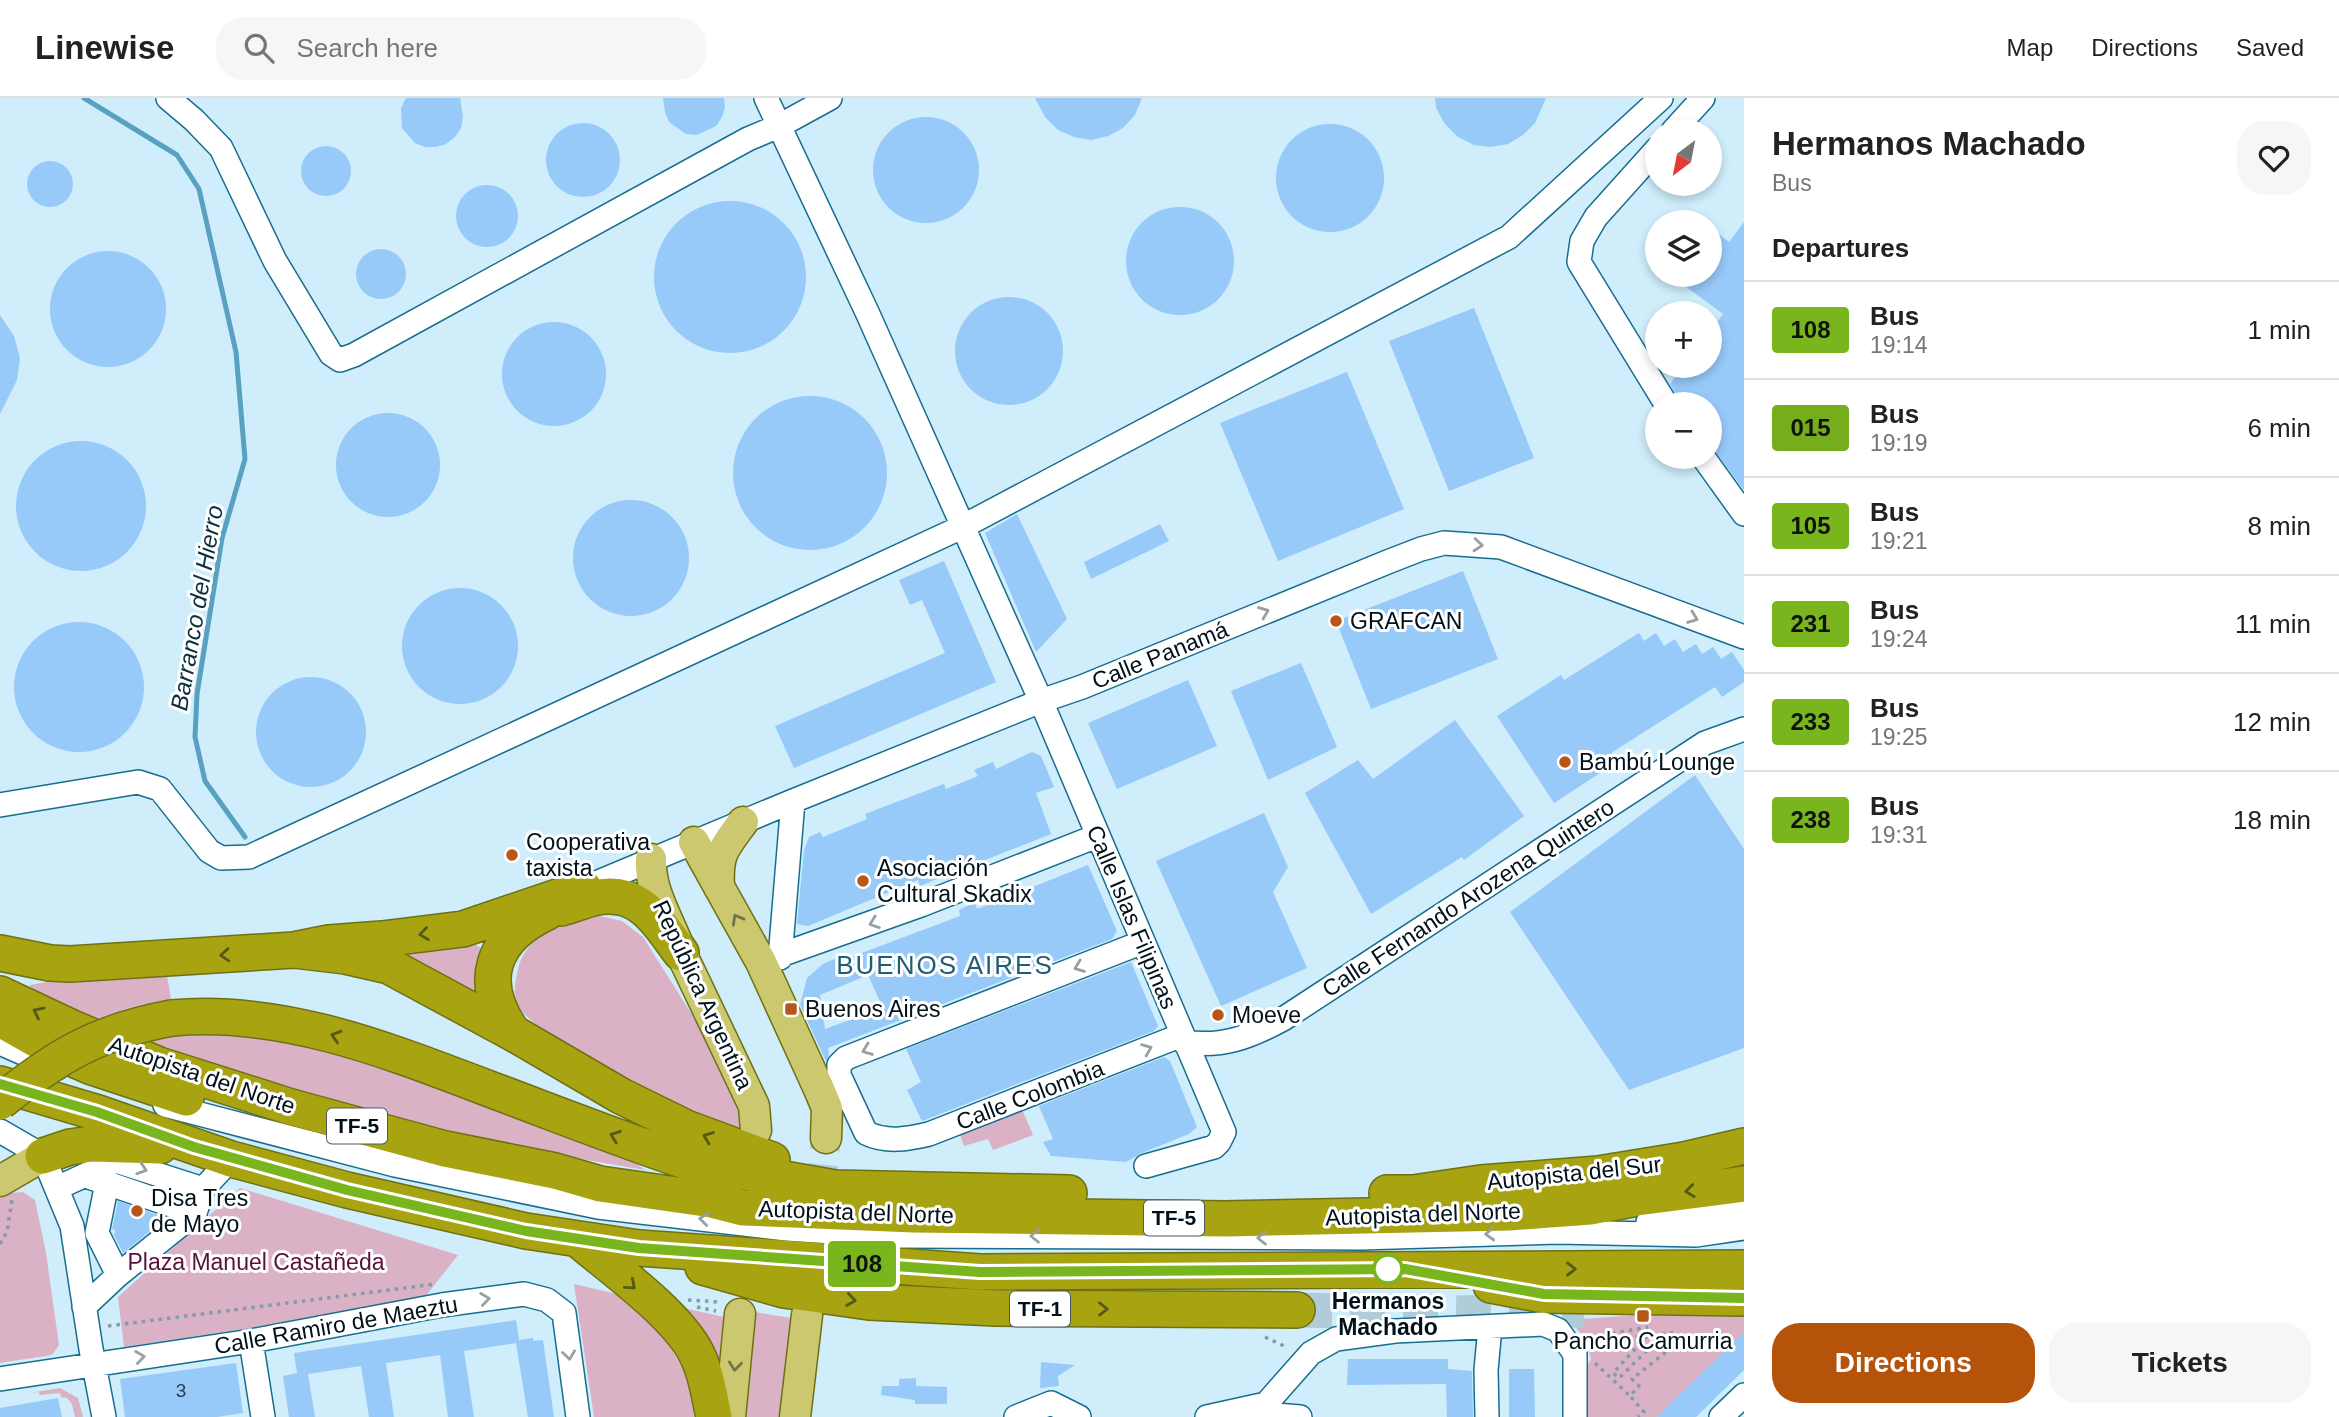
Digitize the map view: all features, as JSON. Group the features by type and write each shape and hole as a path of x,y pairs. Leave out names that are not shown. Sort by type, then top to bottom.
{"highway":[{"path":"513,1033 501,1016 496,1002 493,979 495,962 520,926 584,888"},
{"path":"0,953 50,963 70,964 293,950 329,943 382,940 463,929 584,888"},
{"path":"551,910 596,897 616,896 632,900 655,919 681,953"},
{"path":"463,929 475,934 488,947 495,962"},
{"path":"293,950 345,956 389,966 513,1033 621,1096 686,1128 738,1149 814,1170 893,1179 940,1191"},
{"name":"Autopista del Norte","path":"0,994 82,1033 204,1081 407,1139 600,1184 707,1183 743,1208 1225,1219 1510,1213 1590,1207 1744,1184"},
{"path":"0,1102 75,1048 134,1025 172,1018 217,1015 259,1018 329,1034 428,1065 707,1183 724,1177 796,1196 894,1200 940,1191"},
{"path":"0,1019 62,1054 92,1067 224,1109 487,1173 552,1185 600,1184"},
{"name":"Autopista del Norte","path":"0,1084 97,1112 231,1159 427,1209 579,1240 639,1248 980,1272 1744,1268"},
{"path":"43,1156 69,1147 92,1144 194,1147"},
{"name":"Autopista del Sur","path":"940,1191 1269,1196 1413,1193 1481,1183 1598,1174 1684,1160 1744,1146"},
{"path":"707,1183 728,1169 835,1188 940,1191"},
{"path":"1413,1193 1479,1198 1586,1192 1637,1198"},
{"path":"579,1240 673,1321 694,1349 706,1376 714,1417"},
{"name":"TF-1","path":"639,1248 782,1290 869,1302 996,1308 1297,1310"},
{"path":"1405,1269 1544,1294 1744,1298"}],"main road":[{"path":"719,887 718,863 723,849 743,821"},
{"path":"694,842 719,887 771,960 827,1108 826,1139"},
{"name":"República Argentina","path":"651,859 650,871 654,888 681,953 754,1106 756,1130"},
{"path":"4,1187 43,1156"},
{"path":"730,1417 740,1314"},
{"path":"795,1417 807,1315"}],"street":[{"path":"168,98 221,148 275,261 331,354 340,360 354,355 748,139 779,126 830,98"},
{"name":"Calle Islas Filipinas","path":"766,98 867,312 1041,701 1224,1132 1214,1147 1146,1166"},
{"path":"0,805 138,782 160,789 209,851 221,858 248,857 965,532 1509,237 1661,98"},
{"path":"1684,119 1703,98"},
{"path":"1645,162 1596,217 1582,242 1579,262 1659,392"},
{"path":"1712,469 1744,514"},
{"name":"Calle Panamá","path":"584,888 1041,701 1082,687 1390,561 1444,543 1501,547 1744,637"},
{"name":"Calle Fernando Arozena Quintero","path":"1183,1039 1201,1045 1235,1042 1283,1019 1706,743 1744,729"},
{"path":"793,801 771,960 1097,836"},
{"name":"Calle Colombia","path":"1143,942 846,1058 839,1065 839,1075 866,1133 875,1138 905,1140 929,1134 1183,1039"},
{"path":"0,1044 147,1100 396,1165 597,1207 787,1229 894,1236 1361,1238 1558,1232 1696,1235 1744,1228"},
{"path":"0,1131 43,1156 72,1226 104,1417"},
{"path":"84,1307 118,1275 195,1213 203,1189 231,1159"},
{"path":"118,1275 97,1233 96,1180 116,1161 203,1189"},
{"path":"57,1188 96,1180 195,1213"},
{"path":"1558,1232 1744,1212"},
{"path":"75,1246 85,1236 97,1233"},
{"name":"Calle Ramiro de Maeztu","path":"0,1379 251,1341 442,1305 524,1294 547,1300 564,1313 578,1417"},
{"path":"1264,1412 1311,1353 1336,1339 1395,1331 1543,1324 1558,1330 1575,1354 1575,1417"},
{"path":"1488,1417 1486,1370 1490,1327"},
{"path":"251,1341 263,1417"},
{"path":"1721,1417 1744,1395"},
{"path":"1016,1417 1051,1403 1079,1417"},
{"path":"1208,1417 1264,1412 1300,1417"}],"path":[{"path":"0,1244 8,1231 12,1213 12,1201 4,1187"},
{"path":"121,1325 435,1283 442,1290"},
{"path":"691,1300 690,1306 740,1314"},
{"path":"1585,1338 1648,1327"},
{"path":"1588,1349 1649,1334 1614,1373 1619,1378 1666,1332 1686,1336 1632,1380 1639,1386 1630,1396"},
{"path":"1591,1360 1644,1412 1638,1417"}],"green space":[{"path":"590,914 622,921 643,937 696,1021 741,1111 745,1133 658,1095 582,1055 550,1035 527,1016 516,1001 517,973 528,948 546,932"},
{"path":"467,940 481,948 487,962 489,1011 414,966 394,946"},
{"path":"166,969 171,999 132,1007 94,1020 30,988 30,985 64,980"},
{"path":"172,1031 273,1036 326,1050 528,1116 632,1160 645,1170 482,1142 349,1112 140,1042"},
{"path":"1022,1109 1033,1135 993,1150 988,1139 964,1146 959,1132"},
{"name":"Plaza Manuel Castañeda","path":"240,1188 458,1255 421,1302 124,1347 118,1297"},
{"path":"23,1192 35,1200 46,1253 59,1345 52,1355 0,1363 0,1194"},
{"path":"574,1284 617,1294 655,1324 695,1387 694,1417 594,1417"},
{"path":"670,1305 733,1319 723,1417"},
{"path":"1744,1309 1744,1332 1657,1417 1582,1417 1583,1374 1591,1359 1585,1338 1569,1320"},
{"path":"754,1312 791,1318 781,1417 744,1417"},
{"path":"60,1388 78,1398 83,1417 75,1417 72,1404 67,1398 61,1397 60,1393 29,1393"}],"building":[{"path":"406,98 460,98 463,117 461,128 446,144 425,147 415,143 402,128 401,108"},
{"path":"663,98 724,98 725,107 716,126 697,135 686,134 669,122"},
{"path":"1035,98 1142,98 1135,115 1123,128 1108,136 1091,140 1058,130 1045,117"},
{"path":"1435,98 1546,98 1535,123 1523,135 1508,144 1491,147 1474,145 1458,137 1445,124 1436,108"},
{"path":"926,117 946,121 964,132 975,150 979,170 975,190 964,208 946,219 926,223 906,219 888,208 877,190 873,170 877,150 888,132 906,121"},
{"path":"583,123 597,126 609,134 617,146 620,160 617,174 609,186 597,194 583,197 569,194 557,186 549,174 546,160 549,146 557,134 569,126"},
{"path":"1330,124 1351,128 1368,140 1380,157 1384,178 1380,199 1368,216 1351,228 1330,232 1309,228 1292,216 1280,199 1276,178 1280,157 1292,140 1309,128"},
{"path":"326,146 344,153 351,171 344,189 326,196 308,189 301,171 308,153"},
{"path":"50,161 66,168 73,184 66,200 50,207 34,200 27,184 34,168"},
{"path":"487,185 499,187 509,194 516,204 516,228 509,238 499,245 487,247 475,245 465,238 458,228 456,216 458,204 465,194 475,187"},
{"path":"730,201 759,207 783,224 800,248 806,277 800,306 783,330 759,347 730,353 701,347 677,330 660,306 654,277 660,248 677,224 701,207"},
{"path":"1180,207 1201,211 1218,223 1230,240 1234,261 1230,282 1218,299 1201,311 1180,315 1159,311 1142,299 1130,282 1126,261 1130,240 1142,223 1159,211"},
{"path":"1744,222 1744,490 1722,461 1722,392 1674,392 1670,384 1675,378 1722,378 1722,301 1705,301 1686,287 1722,287 1722,236 1729,242"},
{"path":"381,249 399,256 406,274 399,292 381,299 363,292 356,274 363,256"},
{"path":"108,251 130,255 149,268 162,287 166,309 162,331 149,350 130,363 108,367 86,363 67,350 54,331 50,309 54,287 67,268 86,255"},
{"path":"1009,297 1030,301 1047,313 1059,330 1063,351 1059,372 1047,389 1030,401 1009,405 988,401 971,389 959,372 955,351 959,330 971,313 988,301"},
{"path":"1474,308 1534,458 1449,491 1389,341"},
{"path":"0,315 14,336 20,358 17,380 0,414"},
{"path":"554,322 574,326 597,345 602,354 606,374 602,394 583,417 574,422 554,426 534,422 511,403 506,394 502,374 506,354 525,331 534,326"},
{"path":"1347,372 1404,509 1278,561 1220,423"},
{"path":"810,396 839,402 864,419 881,444 887,473 881,502 864,527 839,544 810,550 781,544 756,527 739,502 733,473 739,444 756,419 781,402"},
{"path":"388,413 408,417 431,436 436,445 440,465 436,485 417,508 408,513 388,517 368,513 345,494 340,485 336,465 340,445 359,422 368,417"},
{"path":"81,441 106,446 127,460 141,481 146,506 141,531 127,552 106,566 81,571 56,566 35,552 21,531 16,506 21,481 35,460 56,446"},
{"path":"631,500 653,504 672,517 685,536 689,558 685,580 672,599 653,612 631,616 609,612 590,599 577,580 573,558 577,536 590,517 609,504"},
{"path":"1017,514 1067,619 1036,652 985,533"},
{"path":"1160,524 1169,541 1091,579 1084,562"},
{"path":"944,561 996,682 794,768 775,726 945,653 922,600 910,605 899,580"},
{"path":"1463,571 1498,659 1371,709 1336,621"},
{"path":"460,588 482,593 501,605 513,624 518,646 513,668 501,687 482,699 460,704 438,699 419,687 407,668 402,646 407,624 419,605 438,593"},
{"path":"79,622 104,627 125,641 139,662 144,687 139,712 125,733 104,747 79,752 54,747 33,733 19,712 14,687 19,662 33,641 54,627"},
{"path":"1639,633 1644,641 1656,633 1664,646 1675,639 1683,652 1696,644 1702,654 1713,647 1721,659 1732,652 1744,670 1744,682 1722,697 1715,687 1611,753 1617,762 1554,803 1497,716 1561,675 1564,680"},
{"path":"1301,663 1337,747 1268,780 1231,691"},
{"path":"311,677 332,681 350,693 362,711 366,732 362,753 350,771 332,783 311,787 290,783 272,771 260,753 256,732 260,711 272,693 290,681"},
{"path":"1188,680 1217,746 1117,789 1088,723"},
{"path":"1455,720 1524,816 1464,860 1462,857 1371,914 1305,793 1358,760 1373,779"},
{"path":"1032,752 1041,756 1054,787 1036,793 1051,834 920,886 918,880 808,926 797,924 804,850 809,837 820,832 823,837 867,819 865,814 944,784 946,789 978,776 974,770 993,762 996,769"},
{"path":"1695,775 1744,849 1744,1048 1629,1090 1510,912"},
{"path":"1264,813 1288,867 1273,892 1307,968 1221,1006 1156,861"},
{"path":"1088,865 1117,931 1112,939 828,1048 826,1061 800,1005 807,978 823,964 841,956 843,960 960,916 959,910 975,902 977,909","holes":["868,975 883,1008 825,1029 820,995"]},
{"path":"1131,962 1158,1026 1154,1031 922,1121 907,1090 921,1082 906,1049"},
{"path":"1164,1057 1170,1061 1197,1127 1189,1134 1126,1162 1051,1156 1043,1142 1053,1139 1039,1106"},
{"path":"118,1201 166,1218 123,1253 114,1235 115,1230 112,1229"},
{"path":"516,1320 519,1340 543,1340 554,1417 528,1417 516,1343 464,1351 474,1417 448,1417 440,1355 386,1363 394,1417 369,1417 361,1366 308,1374 315,1417 289,1417 283,1376 297,1373 294,1353"},
{"path":"1744,1332 1744,1370 1696,1417 1657,1417"},
{"path":"1348,1359 1448,1359 1448,1369 1472,1371 1473,1417 1447,1417 1446,1384 1347,1385"},
{"path":"1041,1362 1075,1365 1058,1376 1059,1386 1040,1388"},
{"path":"236,1363 243,1413 217,1417 125,1417 120,1379"},
{"path":"1509,1369 1534,1369 1535,1417 1509,1417"},
{"path":"916,1378 916,1386 947,1387 947,1404 915,1404 915,1400 881,1395 882,1386 899,1386 899,1379"},
{"path":"58,1398 62,1417 0,1417 0,1408"}],"waterway":[{"name":"Barranco del Hierro","path":"84,98 177,155 199,189 236,352 245,459 222,538 197,694 195,737 205,781 245,837"}],"tunnel":[{"path":"810,1284 826,1138"},
{"path":"1297,1310 1457,1313 1584,1310"}],"bus line":[{"name":"108","path":"0,1084 97,1112 231,1159 347,1190 526,1231 639,1248 980,1272 1405,1269 1544,1294 1744,1298"}],"place":[{"name":"GRAFCAN","path":"1336,621"},
{"name":"Bambú Lounge","path":"1565,762"},
{"name":"Cooperativa taxista","path":"512,855"},
{"name":"Asociación Cultural Skadix","path":"863,881"},
{"name":"Buenos Aires","path":"791,1009"},
{"name":"Moeve","path":"1218,1015"},
{"name":"Disa Tres de Mayo","path":"137,1211"},
{"name":"Hermanos Machado","path":"1388,1269"},
{"name":"Pancho Camurria","path":"1643,1316"}],"district":[{"name":"BUENOS AIRES","path":"945,965"}]}
